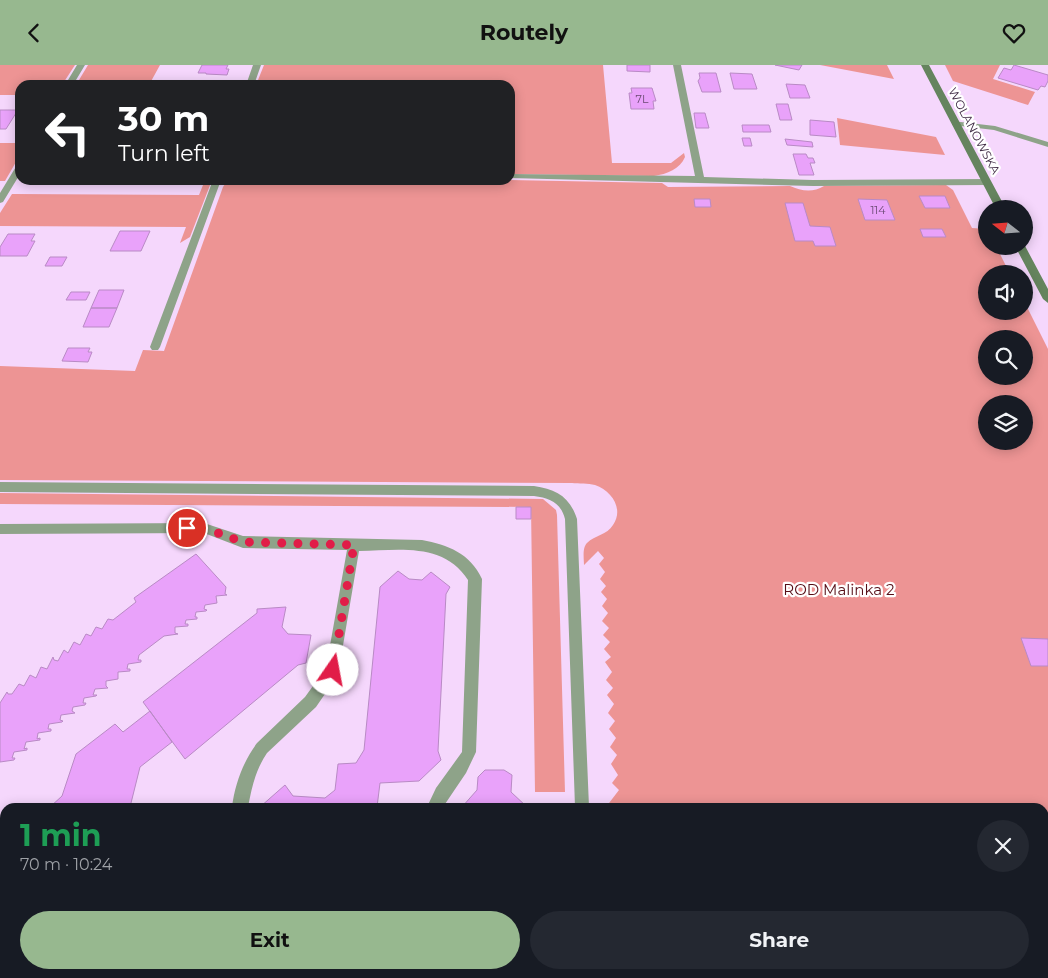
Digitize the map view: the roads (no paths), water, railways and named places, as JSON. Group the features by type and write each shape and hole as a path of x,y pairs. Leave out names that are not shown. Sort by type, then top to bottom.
{"street":[{"name":"WOLANOWSKA","path":"925,65 996,200"},
{"path":"1025,255 1048,299"},
{"path":"0,529 204,528 243,542 418,546 443,550 463,561 470,567 475,579 469,752 461,770 437,803"},
{"path":"241,803 246,771 254,758 262,748 318,695 333,670 354,545"}],"lane":[{"path":"72,80 81,65"},
{"path":"252,80 257,65"},
{"path":"677,65 700,179"},
{"path":"955,123 995,128 1048,145"},
{"path":"0,200 15,175"},
{"path":"515,176 813,183 987,182"},
{"path":"155,347 214,185"},
{"path":"0,487 534,491 554,496 565,503 571,519 582,803"}],"park label":[{"name":"ROD Malinka 2","path":"839,590"}]}
